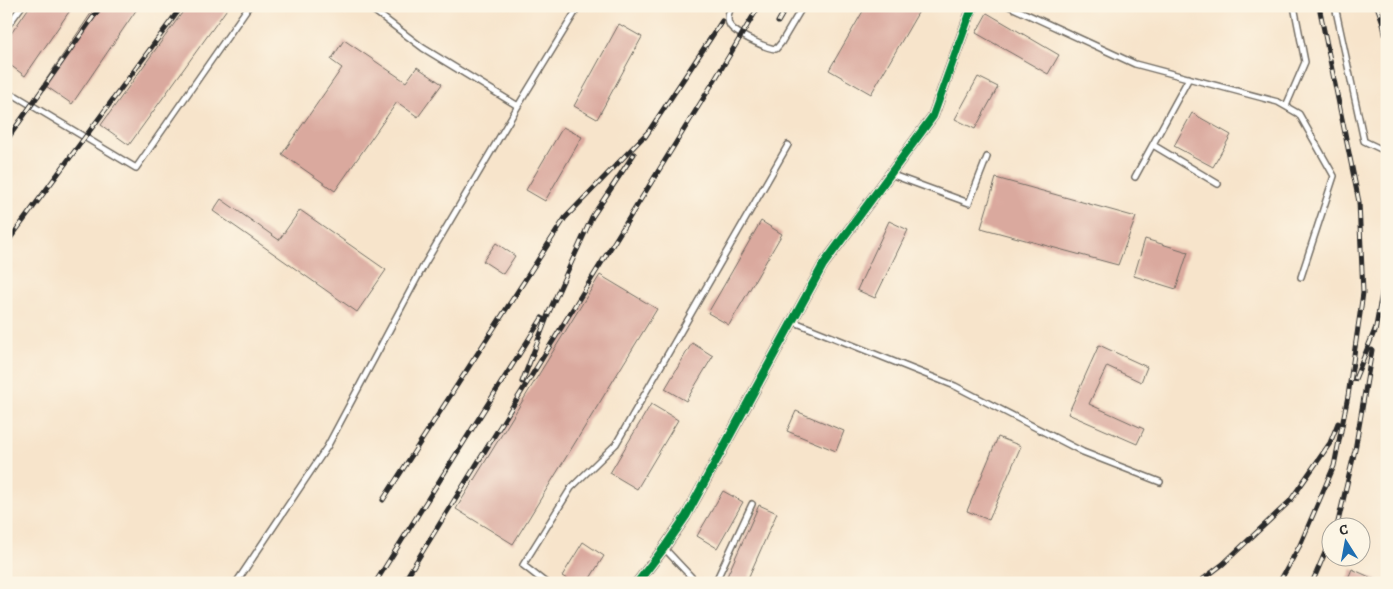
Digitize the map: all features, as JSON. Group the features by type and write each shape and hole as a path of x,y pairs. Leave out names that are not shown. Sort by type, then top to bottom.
{"street":[{"path":"637,583 686,516 822,265 933,116 972,7"}],"lane":[{"path":"6,28 22,6"},
{"path":"6,95 16,96 136,168 249,6"},
{"path":"368,6 424,48 518,106"},
{"path":"236,583 327,447 424,265 579,6"},
{"path":"732,6 728,14 728,23 734,31 768,48 776,49 803,6"},
{"path":"1009,6 1135,64 1278,102 1300,114 1334,176 1301,277"},
{"path":"1286,106 1305,62 1294,6"},
{"path":"1336,6 1364,141 1387,152"},
{"path":"1135,177 1189,78"},
{"path":"1153,144 1218,184"},
{"path":"546,583 539,580 522,565 571,488 616,444 788,145"},
{"path":"890,174 968,203 987,157"},
{"path":"792,321 955,386 1083,452 1160,482"},
{"path":"715,583 752,504"},
{"path":"664,548 698,583"}],"building":[{"path":"30,6 73,6 25,76 6,62 6,41"},
{"path":"96,6 139,6 72,104 43,84"},
{"path":"187,6 229,6 129,145 101,125"},
{"path":"866,6 922,6 871,94 829,70"},
{"path":"987,13 1059,55 1048,74 976,33"},
{"path":"619,24 642,37 597,119 574,106"},
{"path":"344,40 406,82 417,67 442,84 418,117 397,102 335,191 282,154 342,68 331,60"},
{"path":"978,77 998,87 975,129 955,119"},
{"path":"1192,113 1231,135 1213,167 1174,146"},
{"path":"563,127 582,137 545,201 526,190"},
{"path":"996,178 1136,217 1118,265 981,228"},
{"path":"221,199 279,240 300,210 386,270 357,312 213,211"},
{"path":"761,221 782,234 729,325 708,313"},
{"path":"889,221 908,230 875,298 857,290"},
{"path":"1145,239 1188,252 1176,289 1134,276"},
{"path":"496,243 515,256 503,274 483,261"},
{"path":"600,275 657,309 513,544 456,509"},
{"path":"692,343 713,356 686,401 665,389"},
{"path":"1099,345 1147,367 1141,382 1107,366 1089,404 1144,429 1137,444 1068,414"},
{"path":"651,404 678,420 637,489 610,473"},
{"path":"796,411 844,431 836,451 787,431"},
{"path":"998,437 1021,446 989,520 967,511"},
{"path":"723,491 743,502 717,548 697,536"},
{"path":"759,505 777,513 746,583 724,583"},
{"path":"583,542 604,556 587,583 574,583 562,576"},
{"path":"1352,569 1383,583 1346,583"}],"railway":[{"path":"6,141 101,6"},
{"path":"6,244 182,6"},
{"path":"403,583 759,6"},
{"path":"778,22 787,6"},
{"path":"1279,583 1300,545 1334,466 1348,396 1363,293 1359,202 1319,6"},
{"path":"1377,6 1387,44"},
{"path":"645,137 722,21"},
{"path":"383,500 565,218 648,132"},
{"path":"522,382 549,312 592,217 634,154"},
{"path":"1375,332 1387,266"},
{"path":"375,583 542,318"},
{"path":"1355,379 1376,327"},
{"path":"1339,516 1355,450 1372,350"},
{"path":"1198,583 1223,564 1290,501 1330,443 1338,423"},
{"path":"1312,583 1320,564"}],"cycle path":[{"path":"637,583 686,516 823,265 933,116 972,8"}]}
